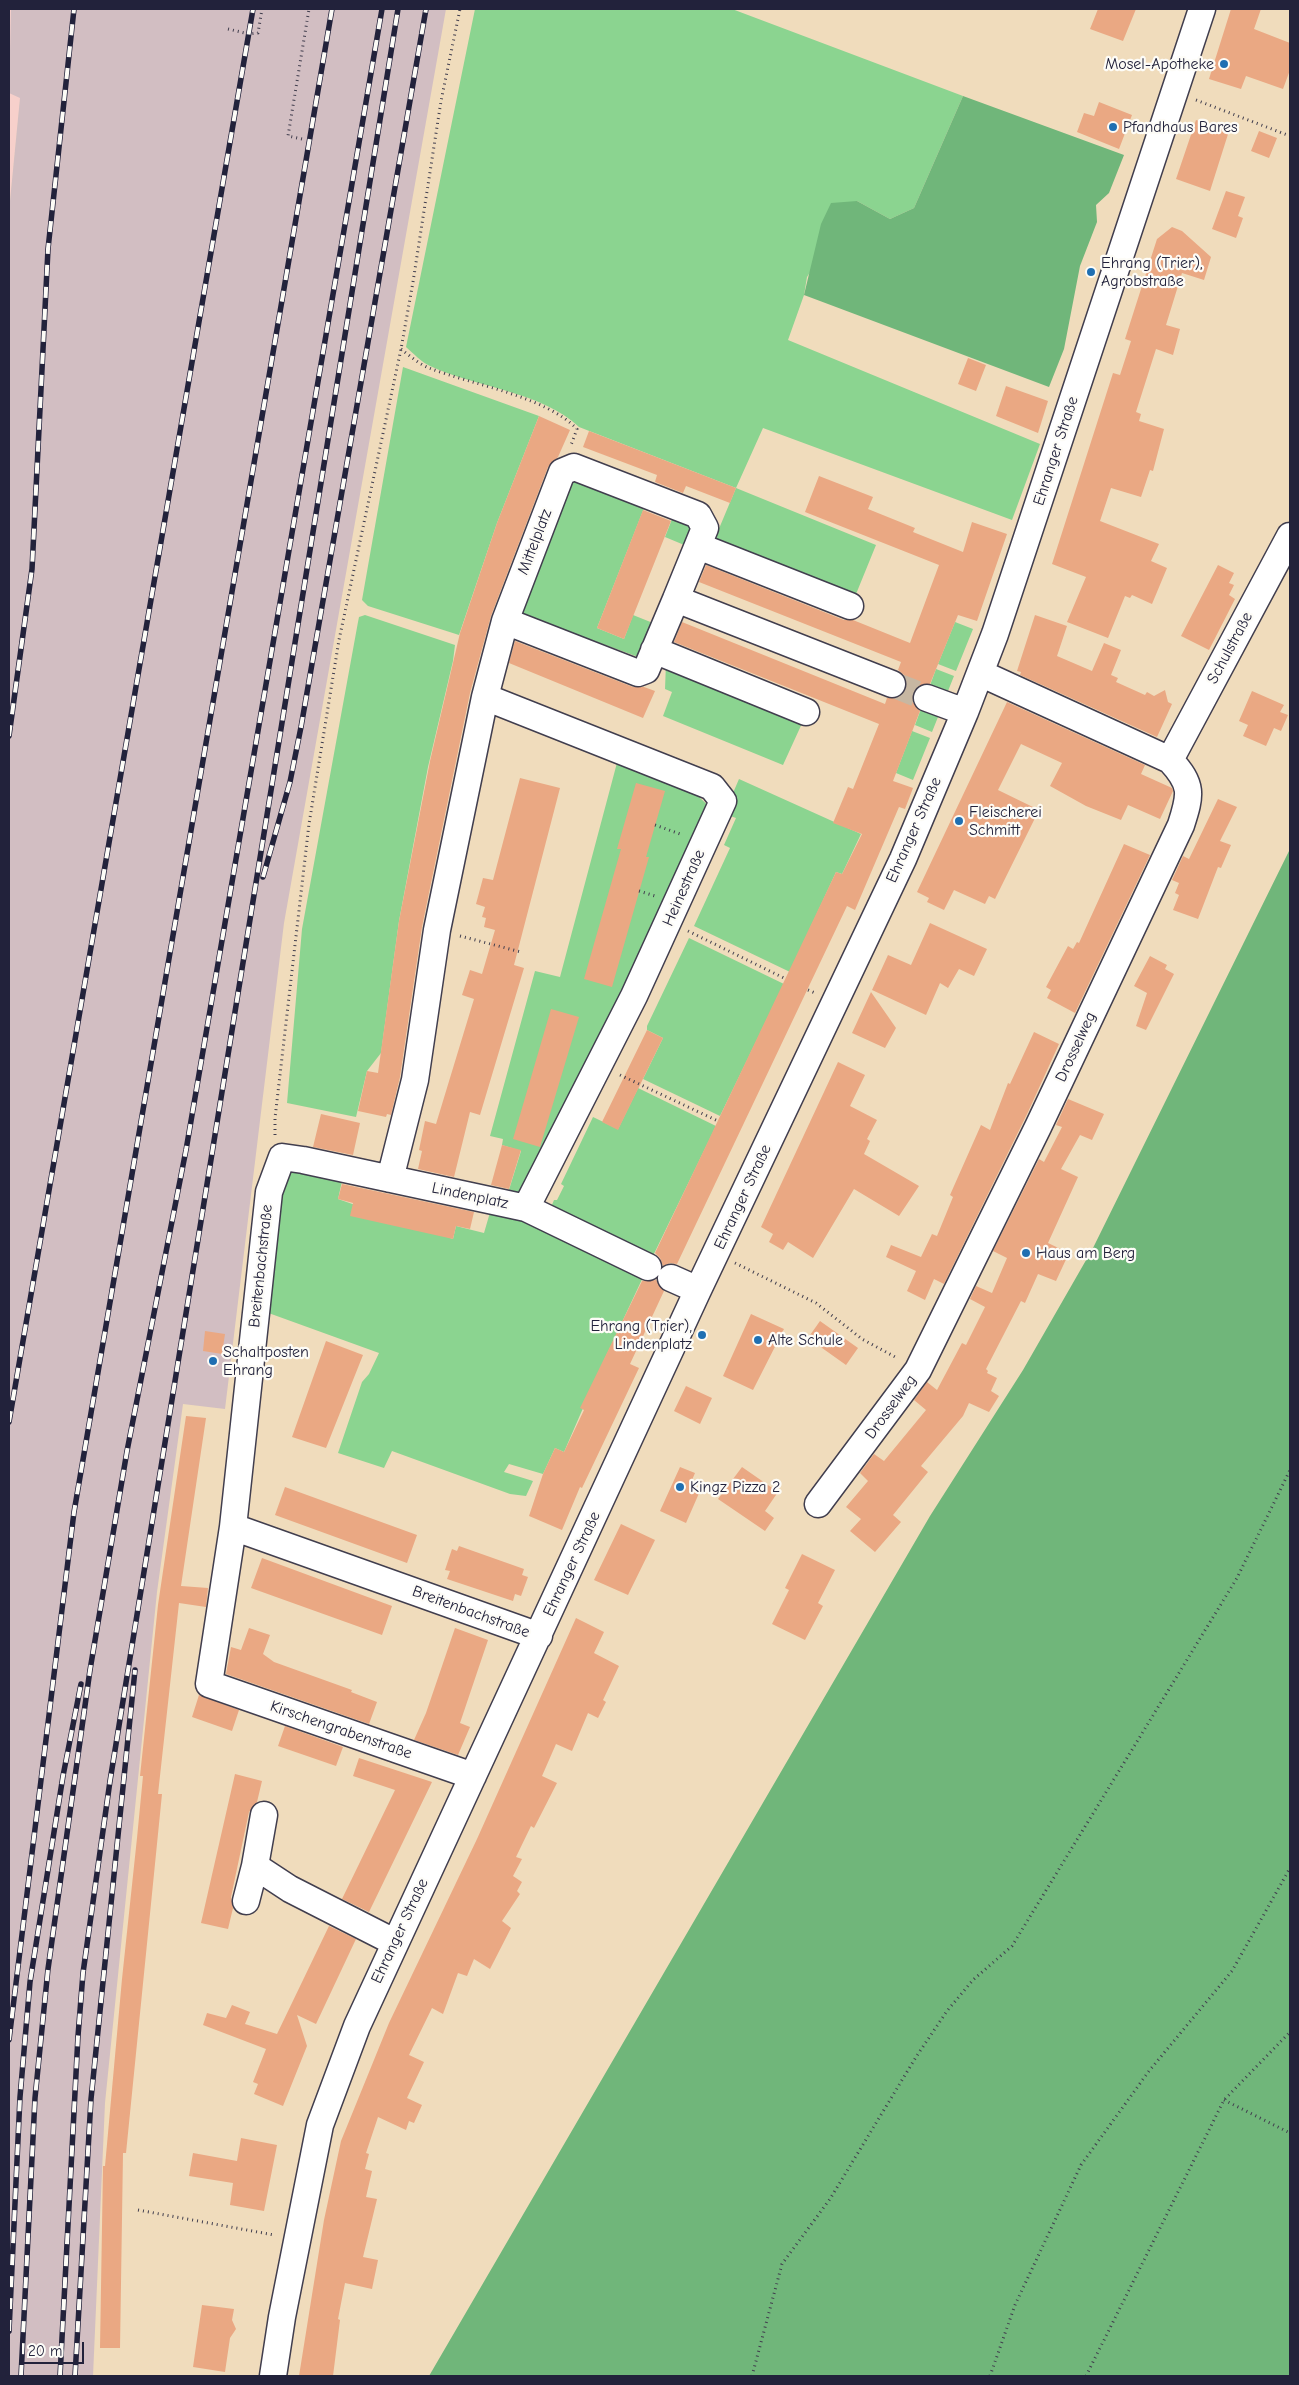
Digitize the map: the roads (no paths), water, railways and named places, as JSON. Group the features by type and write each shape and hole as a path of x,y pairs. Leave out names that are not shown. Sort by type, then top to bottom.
{"street":[{"name":"Ehranger Straße","path":"272,2376 320,2125 357,2026 394,1942 539,1636 698,1290 717,1254 903,858 965,712 980,673 1175,92 1194,17"},
{"name":"Mittelplatz","path":"505,621 562,472 574,467 698,515 705,528 698,546"},
{"name":"Schulstraße","path":"1170,760 1290,536"},
{"path":"390,1178 414,1080 437,930 485,697 505,621 638,673 646,670 698,546 850,606"},
{"path":"676,599 892,684"},
{"path":"654,650 806,712"},
{"path":"980,673 1170,760"},
{"name":"Heinestraße","path":"485,697 712,787 723,801 669,922 526,1208"},
{"path":"927,698 965,712"},
{"name":"Drosselweg","path":"818,1504 918,1370 1038,1127 1156,878 1181,825 1190,799 1181,772 1170,760"},
{"name":"Lindenplatz","path":"282,1157 390,1178 526,1208 698,1290"},
{"name":"Breitenbachstraße","path":"210,1684 233,1527 269,1192 282,1157"},
{"name":"Breitenbachstraße","path":"233,1527 539,1636"},
{"name":"Kirschengrabenstraße","path":"210,1684 473,1776"},
{"path":"246,1901 255,1866 264,1815"},
{"path":"255,1866 290,1889 394,1942"}],"tunnel":[{"path":"892,684 927,698"}],"railway":[{"path":"9,736 32,569 48,249 74,9"},
{"path":"9,1422 253,9"},
{"path":"9,2040 74,1512 332,9"},
{"path":"21,2376 35,2098 48,1969 90,1670 127,1451 186,1150 382,9"},
{"path":"60,2376 83,1973 110,1781 398,9"},
{"path":"263,877 290,782 301,727 426,9"},
{"path":"75,2376 91,2099 135,1670"},
{"path":"9,2331 20,2097 30,1982 63,1776 81,1684"}],"place":[{"name":"Mosel-Apotheke","path":"1224,64"},
{"name":"Pfandhaus Bares","path":"1113,127"},
{"name":"Ehrang (Trier), Agrobstraße","path":"1091,272"},
{"name":"Fleischerei Schmitt","path":"959,821"},
{"name":"Haus am Berg","path":"1026,1253"},
{"name":"Ehrang (Trier), Lindenplatz","path":"702,1335"},
{"name":"Alte Schule","path":"758,1340"},
{"name":"Schaltposten Ehrang","path":"213,1361"},
{"name":"Kingz Pizza 2","path":"680,1487"}]}
